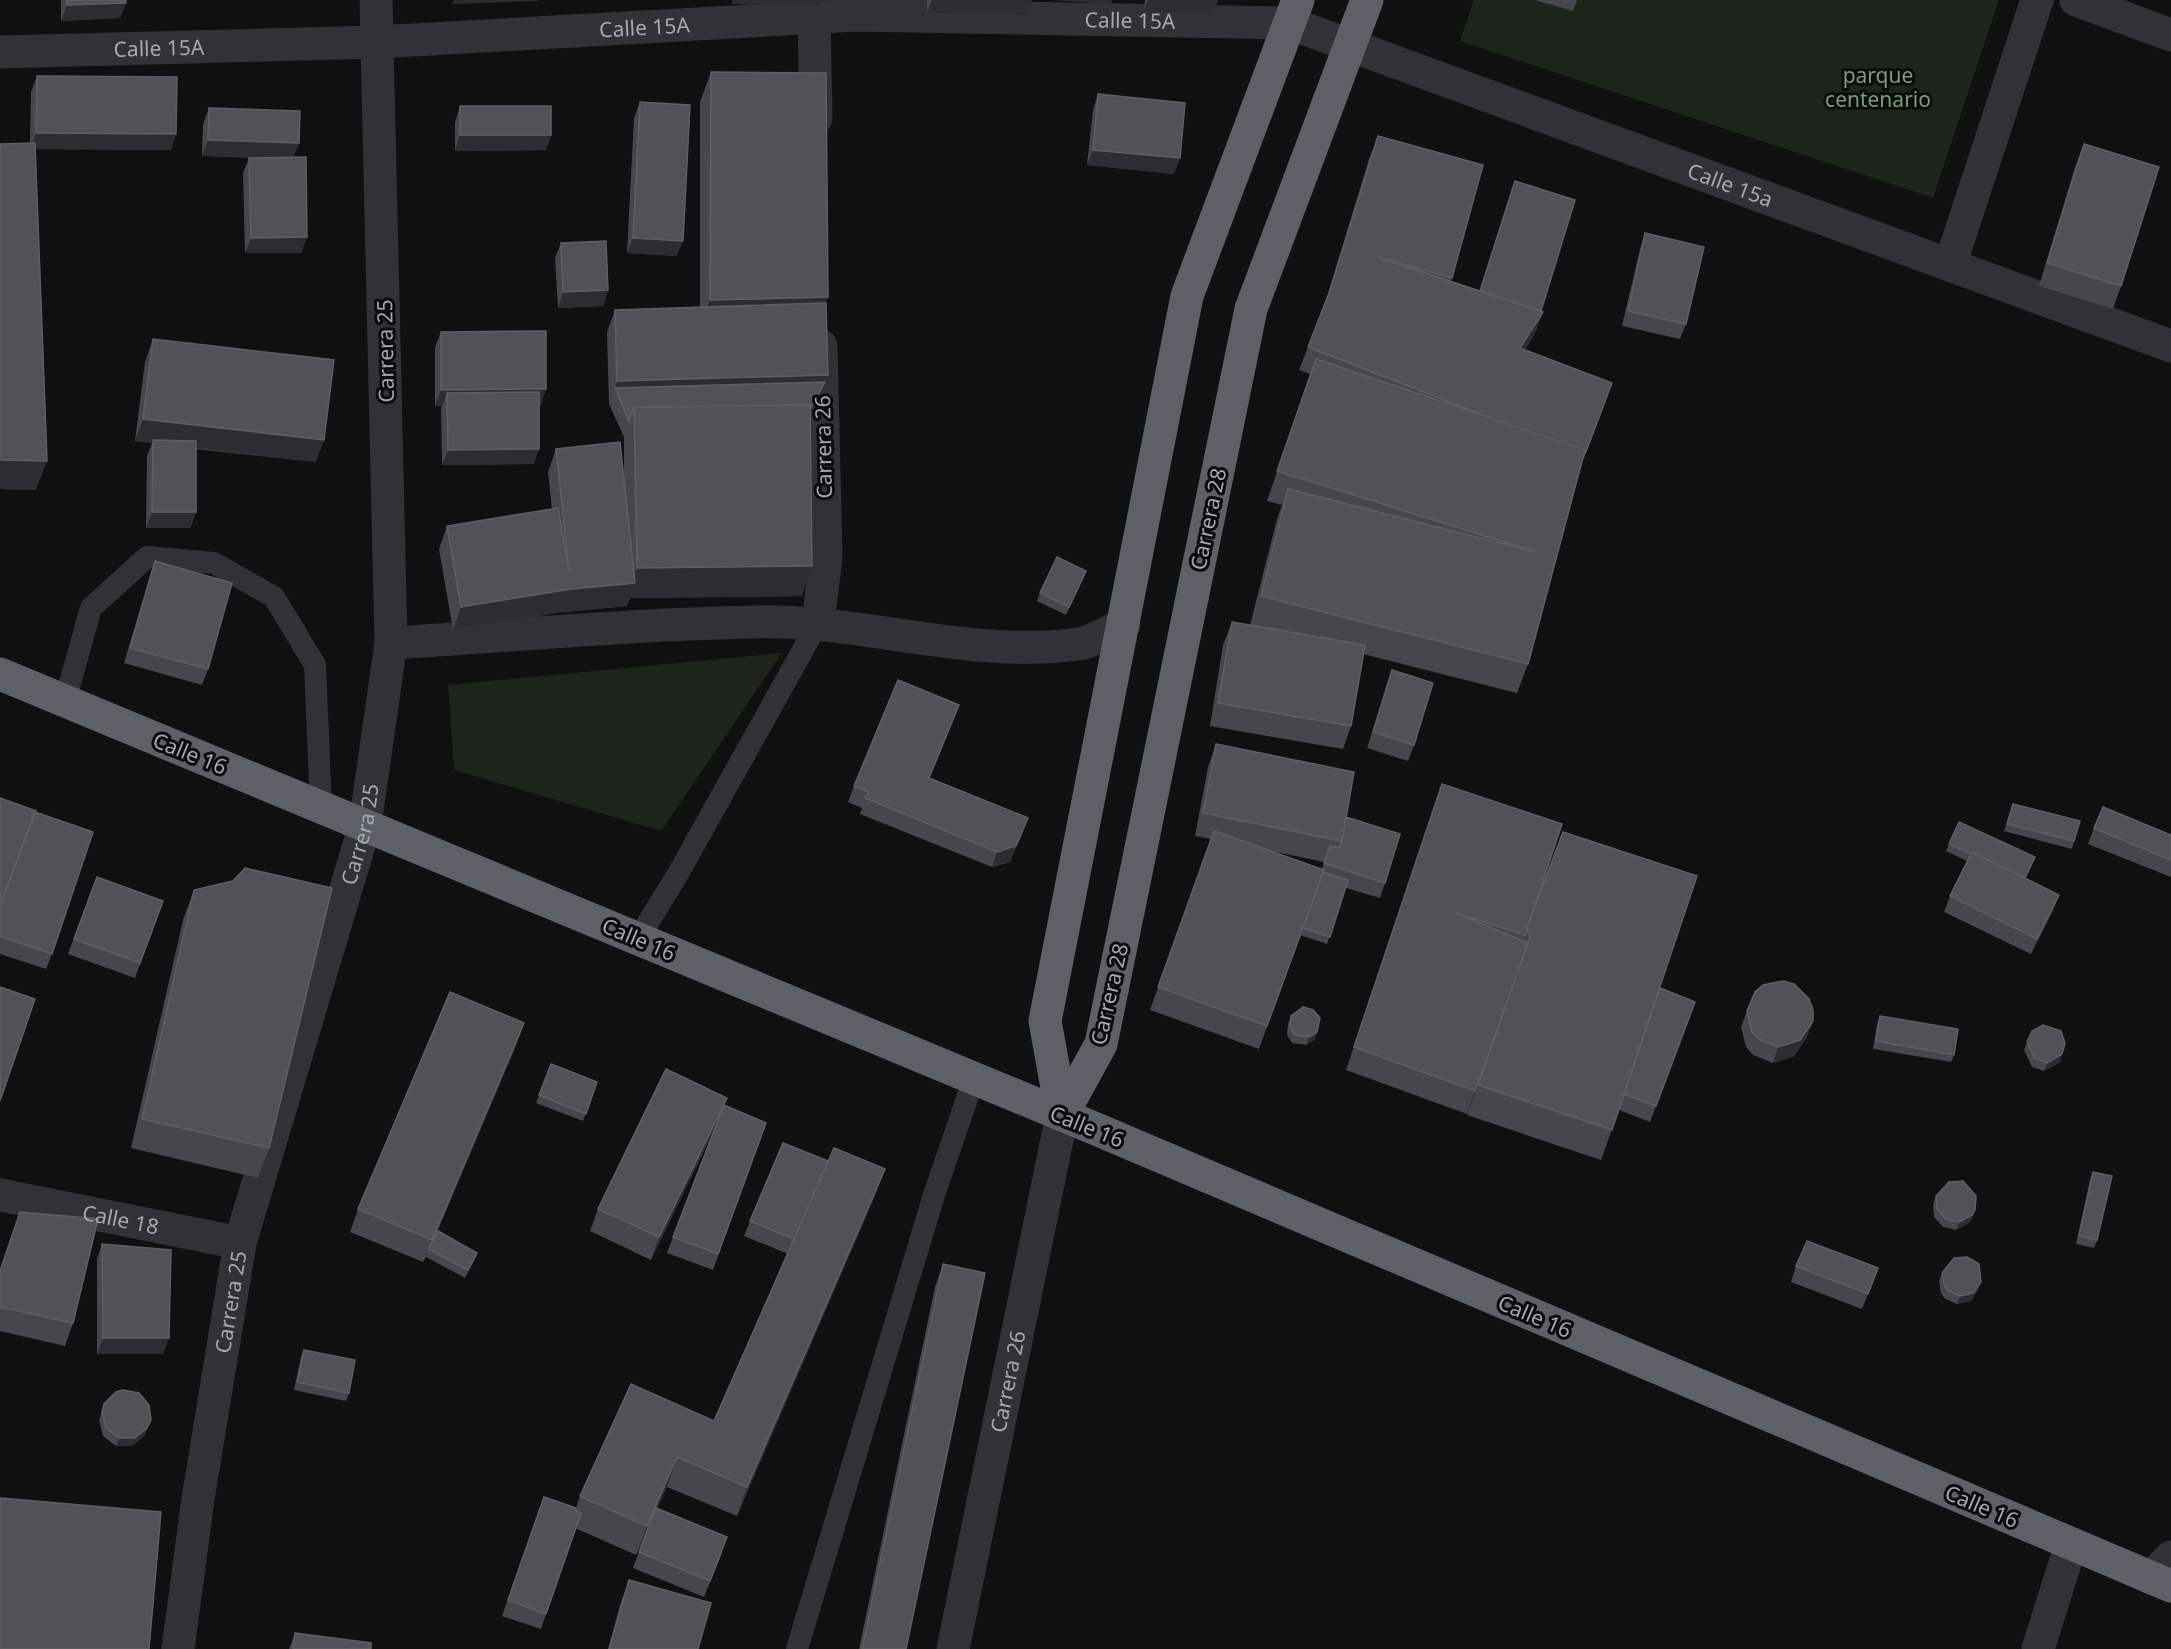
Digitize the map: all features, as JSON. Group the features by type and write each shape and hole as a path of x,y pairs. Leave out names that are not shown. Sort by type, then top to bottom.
{"highway":[{"name":"Carrera 28","path":"1062,1115 1101,1044 1251,309 1367,0"},
{"path":"1062,1115 1045,1021 1187,296 1294,11"},
{"name":"Calle 16","path":"0,674 974,1078 2071,1544 2164,1574"}],"street":[{"name":"Carrera 25","path":"178,1649 198,1499 240,1243 365,825 391,643 376,0"},
{"path":"1950,266 2037,0"},
{"path":"2076,0 2171,35"},
{"name":"Calle 15A","path":"0,52 377,42 814,18 856,8 1294,11"},
{"name":"Calle 15a","path":"1294,11 1349,45 2171,346"},
{"path":"814,18 817,149"},
{"name":"Carrera 26","path":"818,623 826,557 820,317"},
{"path":"391,643 754,622 818,623 907,637 1018,647 1081,644 1124,624"},
{"name":"Carrera 26","path":"953,1649 1062,1115"},
{"name":"Calle 18","path":"0,1195 240,1243"},
{"path":"2038,1649 2071,1544"}],"lane":[{"path":"65,701 91,608 147,556 214,562 274,597 315,665 321,807"},
{"path":"638,939 679,872 818,623"},
{"path":"797,1649 934,1195 974,1078"}],"green space":[{"name":"parque centenario","path":"1474,0 1999,0 1933,198 1460,41"},
{"path":"782,653 661,831 454,770 448,685"}],"building":[{"path":"67,0 126,0 126,3 67,5"},
{"path":"711,72 826,73 828,297 710,300"},
{"path":"37,76 177,77 176,134 36,133"},
{"path":"1098,94 1185,103 1180,158 1093,150"},
{"path":"640,102 690,105 683,241 633,238"},
{"path":"460,106 551,106 551,135 460,135"},
{"path":"209,108 300,111 299,143 208,140"},
{"path":"1378,136 1483,165 1452,278 1377,257 1543,312 1520,348 1612,383 1585,454 1585,450 1496,420 1308,347 1329,293"},
{"path":"35,143 47,461 0,460 0,144"},
{"path":"2084,144 2159,167 2121,286 2047,263"},
{"path":"306,157 307,237 251,238 249,158"},
{"path":"1515,181 1575,200 1541,311 1480,291"},
{"path":"1645,233 1704,247 1686,324 1628,311"},
{"path":"606,241 608,290 563,292 561,243"},
{"path":"826,303 828,375 617,381 615,310"},
{"path":"546,331 546,389 441,390 441,332"},
{"path":"153,339 334,360 324,440 143,419"},
{"path":"1316,359 1585,450 1528,664 1261,596 1288,489 1536,552 1277,471"},
{"path":"825,382 810,410 810,405 634,407 629,421 615,388"},
{"path":"539,392 539,449 448,450 447,393"},
{"path":"810,405 812,566 637,568 634,407"},
{"path":"153,440 196,441 196,512 152,512"},
{"path":"620,442 635,583 571,589 461,607 447,526 558,508 569,571 556,449"},
{"path":"1057,557 1086,571 1069,607 1040,593"},
{"path":"155,561 232,583 208,669 130,648"},
{"path":"1232,622 1365,645 1351,726 1218,703"},
{"path":"1392,670 1433,683 1414,745 1373,732"},
{"path":"898,680 959,705 929,778 1028,818 1016,846 997,852 865,798 869,792 854,786"},
{"path":"1216,744 1354,772 1342,841 1203,813"},
{"path":"1442,784 1562,824 1525,935 1456,913 1528,943 1475,1091 1354,1047"},
{"path":"0,798 36,811 0,906"},
{"path":"2013,804 2080,821 2074,841 2007,824"},
{"path":"2103,807 2171,835 2171,860 2094,828"},
{"path":"35,812 93,832 52,954 0,936 0,906"},
{"path":"1346,817 1400,834 1385,883 1324,863 1330,846 1339,848"},
{"path":"1959,822 2035,857 2025,878 1972,852 1971,854 1949,844"},
{"path":"1214,831 1324,870 1267,1026 1158,987"},
{"path":"1563,832 1697,876 1612,1130 1478,1085 1530,937 1527,928"},
{"path":"1972,852 2059,895 2037,939 1950,896"},
{"path":"245,868 332,888 269,1148 142,1119 194,890 233,881"},
{"path":"1323,872 1348,880 1330,937 1303,928"},
{"path":"97,877 163,901 140,963 74,939"},
{"path":"1783,981 1794,984 1809,999 1813,1010 1813,1021 1800,1040 1778,1047 1759,1039 1752,1032 1747,1011 1755,992 1763,985"},
{"path":"0,987 35,999 0,1101"},
{"path":"1660,988 1695,1002 1656,1106 1624,1094"},
{"path":"450,992 524,1023 432,1240 358,1209"},
{"path":"1303,1007 1313,1010 1320,1018 1317,1032 1309,1037 1295,1035 1290,1027 1291,1016"},
{"path":"1880,1016 1958,1029 1954,1055 1876,1041"},
{"path":"2043,1025 2061,1031 2065,1043 2062,1054 2047,1063 2035,1059 2027,1042 2032,1031"},
{"path":"551,1064 597,1082 586,1114 539,1095"},
{"path":"666,1069 727,1098 659,1237 598,1209"},
{"path":"724,1105 766,1123 718,1254 673,1237"},
{"path":"783,1143 828,1161 794,1239 750,1221"},
{"path":"834,1148 885,1169 747,1487 677,1457 647,1526 580,1496 631,1384 714,1421"},
{"path":"2093,1172 2112,1176 2097,1240 2079,1236"},
{"path":"1963,1181 1976,1196 1975,1210 1972,1215 1959,1222 1946,1219 1937,1209 1936,1196 1949,1182"},
{"path":"20,1212 98,1219 73,1323 0,1307 0,1271"},
{"path":"438,1231 477,1253 468,1270 428,1249"},
{"path":"1807,1241 1878,1268 1868,1294 1796,1266"},
{"path":"102,1244 171,1250 169,1338 103,1338"},
{"path":"1967,1257 1979,1264 1981,1282 1973,1293 1960,1296 1948,1291 1944,1285 1942,1273 1954,1258"},
{"path":"943,1264 985,1273 906,1649 862,1649"},
{"path":"304,1350 355,1360 349,1393 297,1382"},
{"path":"123,1390 139,1393 149,1405 151,1420 147,1428 135,1438 119,1438 106,1428 102,1412 104,1404 116,1392"},
{"path":"544,1497 576,1508 575,1510 581,1513 546,1614 508,1600"},
{"path":"0,1498 161,1512 149,1649 0,1649"},
{"path":"656,1508 727,1537 710,1581 639,1552"},
{"path":"629,1580 711,1603 698,1649 609,1649"},
{"path":"295,1633 371,1643 371,1649 293,1649"}]}
